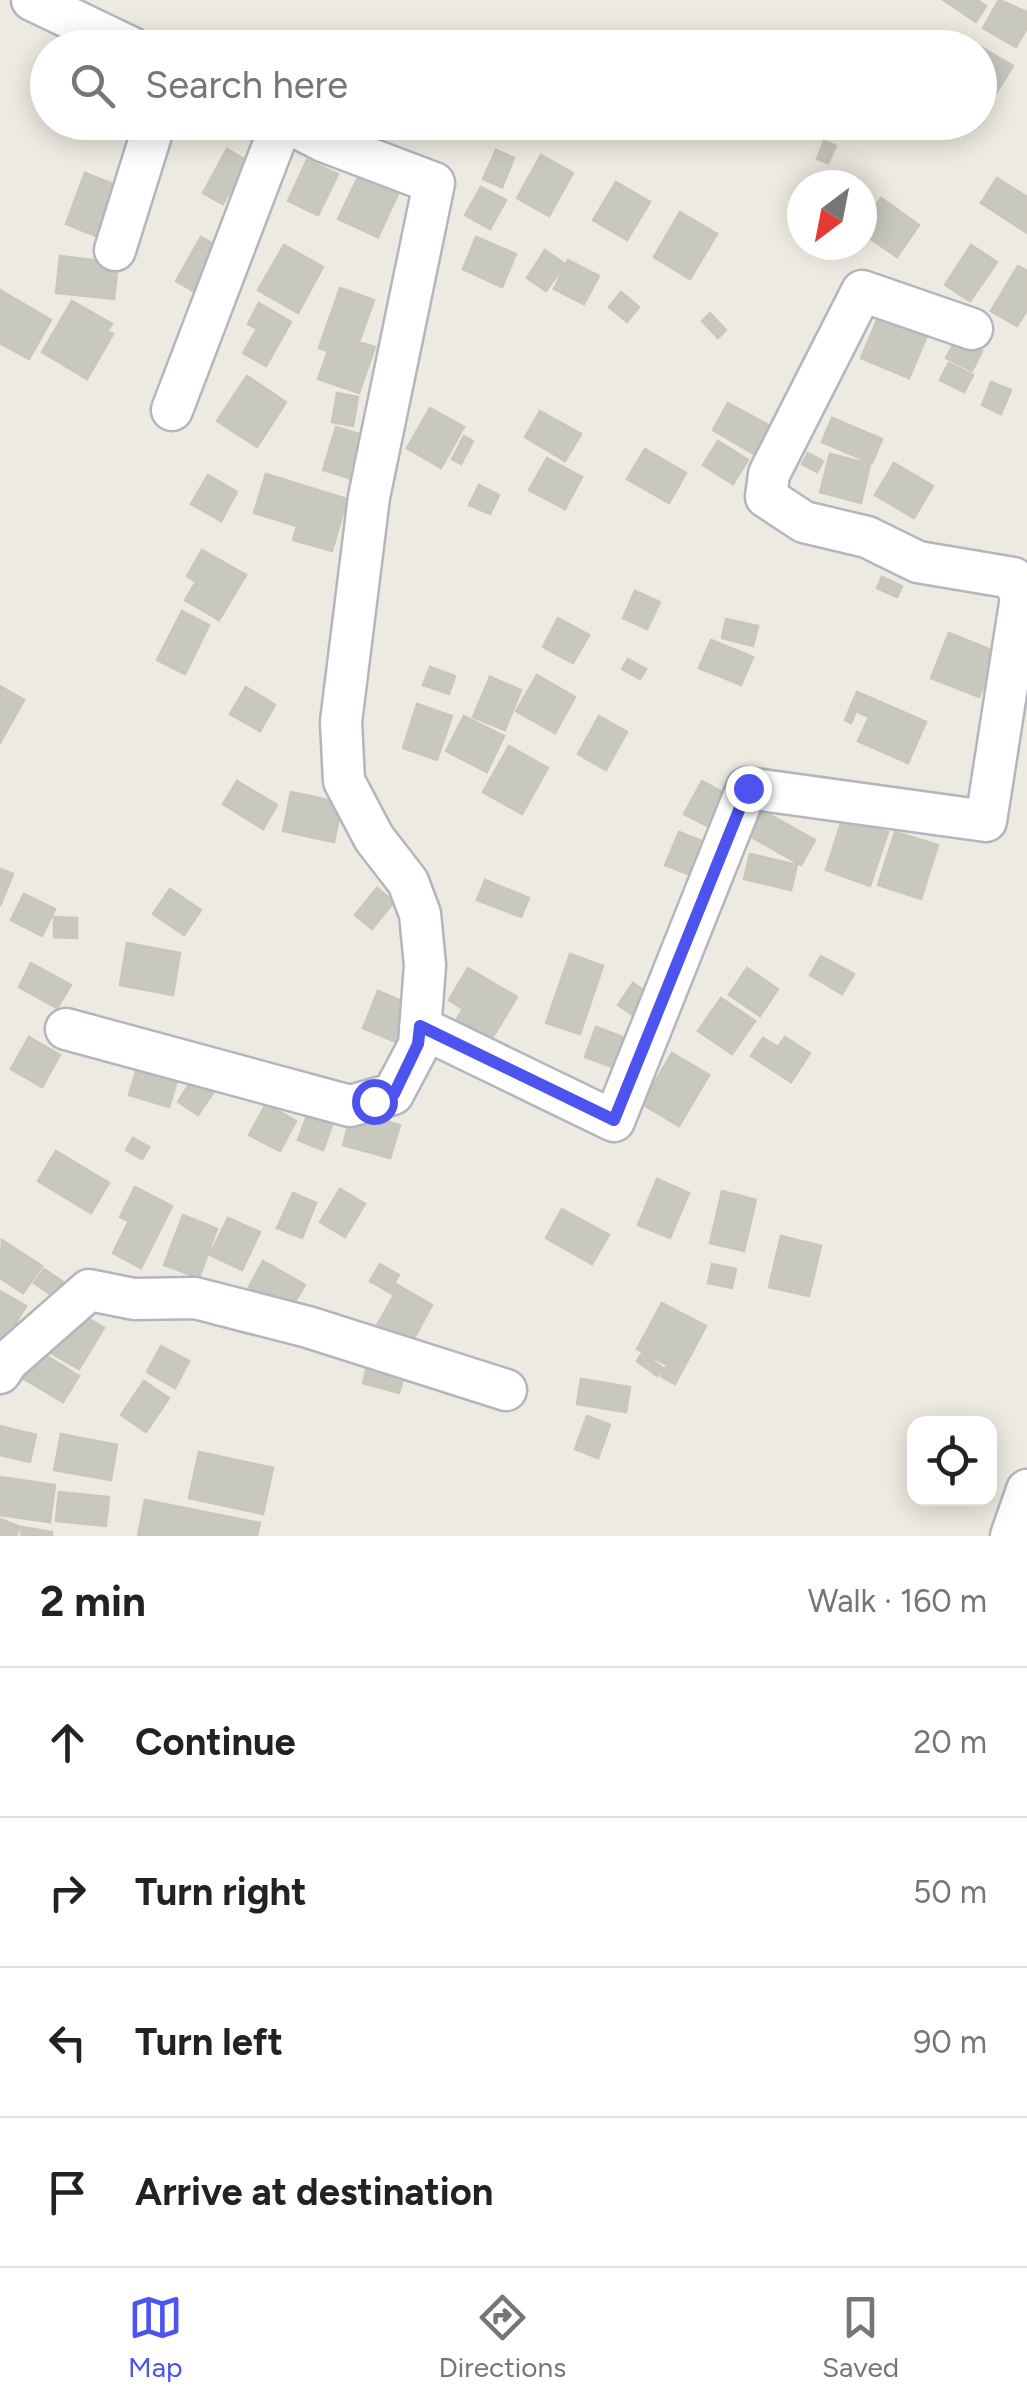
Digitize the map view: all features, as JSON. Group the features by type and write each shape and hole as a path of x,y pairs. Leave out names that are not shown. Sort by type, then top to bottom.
{"street":[{"path":"32,0 94,30"},
{"path":"114,250 149,140"},
{"path":"172,410 277,140"},
{"path":"66,1029 350,1106 394,1094 418,1044 426,966 420,914 408,882 374,838 344,781 340,722 369,497 434,183 319,140"},
{"path":"420,1026 614,1120 748,788 986,821 1021,597 1020,580 918,562 867,537 804,522 766,497 769,474 862,291 972,329"},
{"path":"0,1373 8,1361 89,1290 134,1298 194,1298 308,1328 506,1390"},
{"path":"1012,1536 1027,1490"}],"building":[{"path":"977,0 986,6 976,22 945,1"},
{"path":"999,0 1027,12 1027,28 1016,47 997,36 997,30 983,28"},
{"path":"997,56 1013,66 997,92"},
{"path":"824,141 836,146 828,163 817,159"},
{"path":"227,149 263,170 244,204 228,195 223,204 203,193"},
{"path":"496,150 514,158 502,187 483,179"},
{"path":"541,155 573,173 549,216 517,198"},
{"path":"307,160 338,174 318,215 288,201"},
{"path":"363,167 402,185 378,237 338,219"},
{"path":"85,173 123,188 104,239 66,224"},
{"path":"997,178 1027,197 1027,233 981,203"},
{"path":"616,182 650,202 627,240 593,220"},
{"path":"481,187 506,200 490,229 465,215"},
{"path":"881,198 919,225 897,257 877,243 877,204"},
{"path":"680,212 717,234 690,279 654,257"},
{"path":"201,237 225,251 200,295 176,281"},
{"path":"476,237 516,254 502,287 463,269"},
{"path":"284,245 323,267 298,313 258,290"},
{"path":"971,245 997,262 970,301 945,285"},
{"path":"545,250 565,264 546,291 527,278"},
{"path":"60,256 118,263 114,299 56,293"},
{"path":"568,260 599,276 584,304 554,289"},
{"path":"1018,266 1027,271 1027,310 1017,326 991,311"},
{"path":"340,288 374,300 359,342 375,347 359,393 318,379 328,351 319,348"},
{"path":"0,290 51,320 29,359 0,343"},
{"path":"621,292 639,307 627,322 609,307"},
{"path":"72,301 112,324 107,331 113,334 87,379 42,352"},
{"path":"259,303 291,322 266,366 243,353 257,329 248,324"},
{"path":"881,311 929,331 909,378 861,358"},
{"path":"710,313 726,330 718,338 702,321"},
{"path":"957,338 982,351 972,371 946,358"},
{"path":"949,363 973,375 964,392 940,380"},
{"path":"247,376 286,402 257,447 217,421"},
{"path":"991,382 1011,390 1001,414 982,405"},
{"path":"337,393 358,397 353,426 332,422"},
{"path":"728,403 770,426 754,454 713,430"},
{"path":"430,408 464,427 441,468 407,448"},
{"path":"540,411 581,434 565,461 525,437"},
{"path":"832,418 882,439 872,463 822,442"},
{"path":"336,427 379,440 365,483 323,470"},
{"path":"464,436 473,441 461,464 452,459"},
{"path":"718,441 748,460 733,484 703,465"},
{"path":"645,449 686,473 669,503 627,479"},
{"path":"808,453 823,461 817,472 802,464"},
{"path":"830,454 870,464 861,503 820,492"},
{"path":"547,458 582,477 565,509 529,490"},
{"path":"894,463 933,486 914,518 875,495"},
{"path":"266,474 347,499 332,551 293,540 297,526 254,513"},
{"path":"208,475 237,492 221,521 191,504"},
{"path":"479,485 499,495 490,514 469,505"},
{"path":"202,550 246,575 219,620 185,600 196,582 187,576"},
{"path":"882,577 902,586 897,597 877,588"},
{"path":"635,591 660,602 647,629 623,618"},
{"path":"182,611 209,625 185,674 157,660"},
{"path":"558,618 589,635 573,663 543,647"},
{"path":"726,619 758,626 753,646 722,638"},
{"path":"949,633 991,650 987,662 1003,668 996,687 985,682 979,697 931,678"},
{"path":"711,640 753,657 741,685 699,668"},
{"path":"628,659 646,669 640,679 622,669"},
{"path":"430,667 455,676 449,694 423,685"},
{"path":"537,675 575,697 555,733 516,711"},
{"path":"490,677 521,690 505,730 473,717"},
{"path":"0,686 24,700 0,743"},
{"path":"246,687 275,705 260,731 230,714"},
{"path":"857,692 926,722 908,763 858,741 869,717 856,711 851,723 845,720"},
{"path":"417,704 452,716 437,760 403,748"},
{"path":"464,716 504,736 487,772 446,751"},
{"path":"599,716 627,732 606,770 578,754"},
{"path":"509,746 548,768 522,814 483,792"},
{"path":"237,781 277,805 263,829 223,804"},
{"path":"702,781 735,799 717,831 684,814"},
{"path":"291,792 342,803 334,842 283,831"},
{"path":"756,807 815,840 801,865 743,832"},
{"path":"843,817 888,832 870,886 826,870"},
{"path":"679,832 719,848 706,881 665,865"},
{"path":"895,832 938,845 921,899 878,885"},
{"path":"750,854 797,865 791,890 744,879"},
{"path":"0,869 13,874 0,906"},
{"path":"485,880 529,898 521,917 477,900"},
{"path":"377,888 394,902 372,929 355,915"},
{"path":"170,889 201,910 184,935 153,914"},
{"path":"24,894 55,909 42,936 11,920"},
{"path":"54,917 77,918 77,938 54,937"},
{"path":"127,943 180,953 173,995 120,985"},
{"path":"570,954 603,966 580,1034 546,1023"},
{"path":"821,956 854,974 842,994 810,975"},
{"path":"31,963 71,985 57,1008 19,987"},
{"path":"468,968 517,997 491,1040 457,1019 463,1009 449,1000"},
{"path":"747,968 778,989 760,1016 729,995"},
{"path":"633,983 652,996 637,1018 618,1005"},
{"path":"378,991 411,1005 396,1042 363,1028"},
{"path":"721,998 755,1021 732,1054 698,1031"},
{"path":"596,1027 628,1039 617,1069 585,1057"},
{"path":"29,1037 60,1055 42,1087 11,1069"},
{"path":"785,1037 810,1053 791,1082 751,1056 763,1038 778,1047"},
{"path":"672,1053 709,1075 679,1126 642,1104"},
{"path":"141,1055 181,1068 169,1107 129,1095"},
{"path":"192,1080 213,1093 198,1115 178,1102"},
{"path":"312,1102 337,1112 323,1150 298,1140"},
{"path":"266,1104 296,1121 280,1151 249,1135"},
{"path":"352,1111 400,1125 390,1158 343,1145"},
{"path":"133,1138 149,1147 142,1159 126,1150"},
{"path":"56,1151 109,1183 91,1213 38,1181"},
{"path":"657,1179 689,1193 670,1238 638,1225"},
{"path":"135,1187 172,1206 141,1268 113,1253 129,1221 120,1217"},
{"path":"340,1189 365,1204 345,1237 320,1222"},
{"path":"722,1191 756,1200 744,1251 710,1243"},
{"path":"293,1193 316,1203 302,1238 277,1228"},
{"path":"562,1209 609,1235 592,1264 546,1238"},
{"path":"183,1215 217,1229 199,1278 164,1265"},
{"path":"228,1218 260,1232 242,1270 210,1255"},
{"path":"781,1236 821,1246 809,1296 769,1287"},
{"path":"2,1240 42,1266 23,1293 0,1278"},
{"path":"263,1261 305,1285 290,1310 249,1287"},
{"path":"380,1264 399,1275 394,1283 432,1305 410,1346 376,1327 394,1295 370,1281"},
{"path":"712,1264 736,1269 732,1288 708,1283"},
{"path":"44,1269 66,1284 56,1298 34,1283"},
{"path":"0,1291 26,1306 5,1341 0,1337"},
{"path":"662,1303 706,1326 675,1384 661,1376 667,1365 637,1349"},
{"path":"71,1308 104,1328 79,1369 46,1350"},
{"path":"374,1340 411,1350 399,1393 363,1383"},
{"path":"27,1344 79,1376 63,1402 11,1371"},
{"path":"161,1346 189,1361 175,1388 147,1372"},
{"path":"642,1353 663,1368 657,1376 637,1361"},
{"path":"581,1379 630,1387 626,1412 577,1404"},
{"path":"144,1381 169,1398 146,1432 121,1415"},
{"path":"587,1416 610,1425 598,1458 575,1449"},
{"path":"0,1426 36,1435 30,1462 0,1455"},
{"path":"61,1434 117,1445 111,1480 54,1470"},
{"path":"199,1452 273,1468 263,1514 189,1498"},
{"path":"0,1477 55,1485 50,1522 0,1515"},
{"path":"59,1492 109,1497 106,1526 56,1521"},
{"path":"145,1500 260,1523 257,1536 138,1536"},
{"path":"0,1519 20,1527 16,1536 0,1536"},
{"path":"22,1527 52,1532 52,1536 21,1536"}],"route":[{"path":"374,1101 394,1094 418,1044 420,1026 614,1120 748,788"}]}
